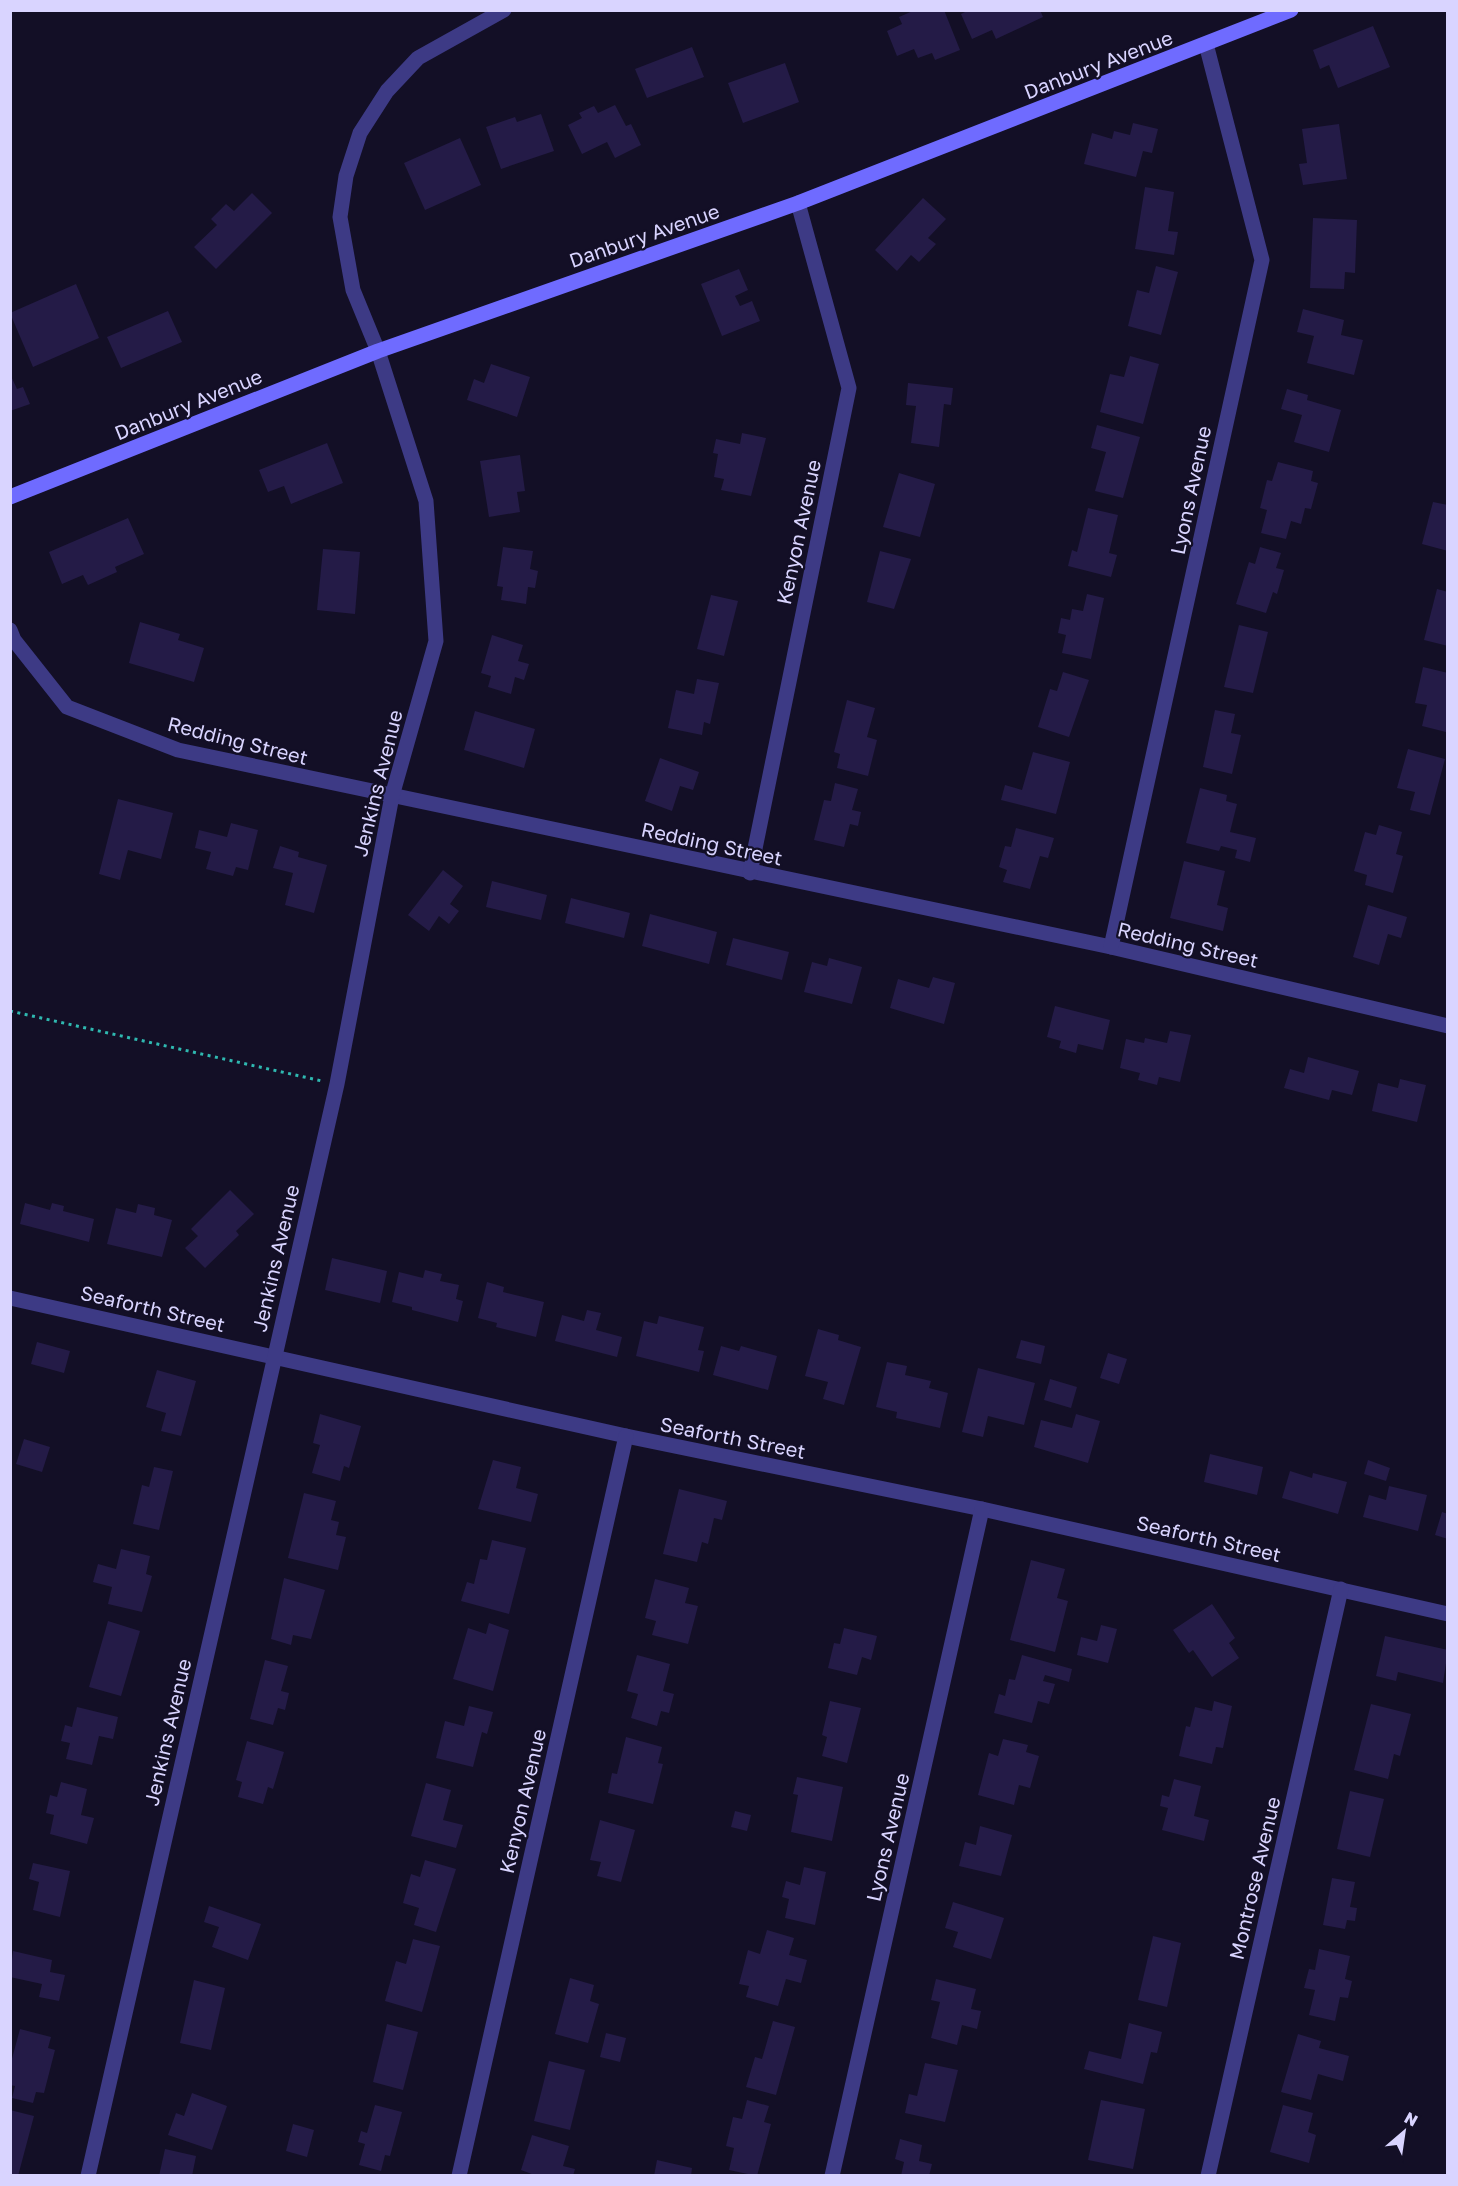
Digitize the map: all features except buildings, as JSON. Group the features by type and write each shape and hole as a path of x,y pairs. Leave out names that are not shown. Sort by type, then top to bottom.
{"street":[{"name":"Jenkins Avenue","path":"88,2175 337,1084 392,796 436,640 426,501 378,351 353,290 340,217 346,176 360,133 387,91 418,58 504,10"},
{"name":"Danbury Avenue","path":"10,497 378,351 798,203 1291,10"},
{"name":"Lyons Avenue","path":"1111,947 1262,260 1206,44"},
{"name":"Kenyon Avenue","path":"750,873 849,388 798,203"},
{"name":"Redding Street","path":"10,630 14,640 67,706 177,750 750,873 1111,947 1448,1026"},
{"name":"Seaforth Street","path":"10,1298 626,1436 982,1509 1448,1614"},
{"name":"Kenyon Avenue","path":"459,2175 626,1436"},
{"name":"Lyons Avenue","path":"832,2175 982,1509"},
{"name":"Montrose Avenue","path":"1208,2175 1341,1589"}],"path":[{"path":"10,1011 337,1084"}]}
